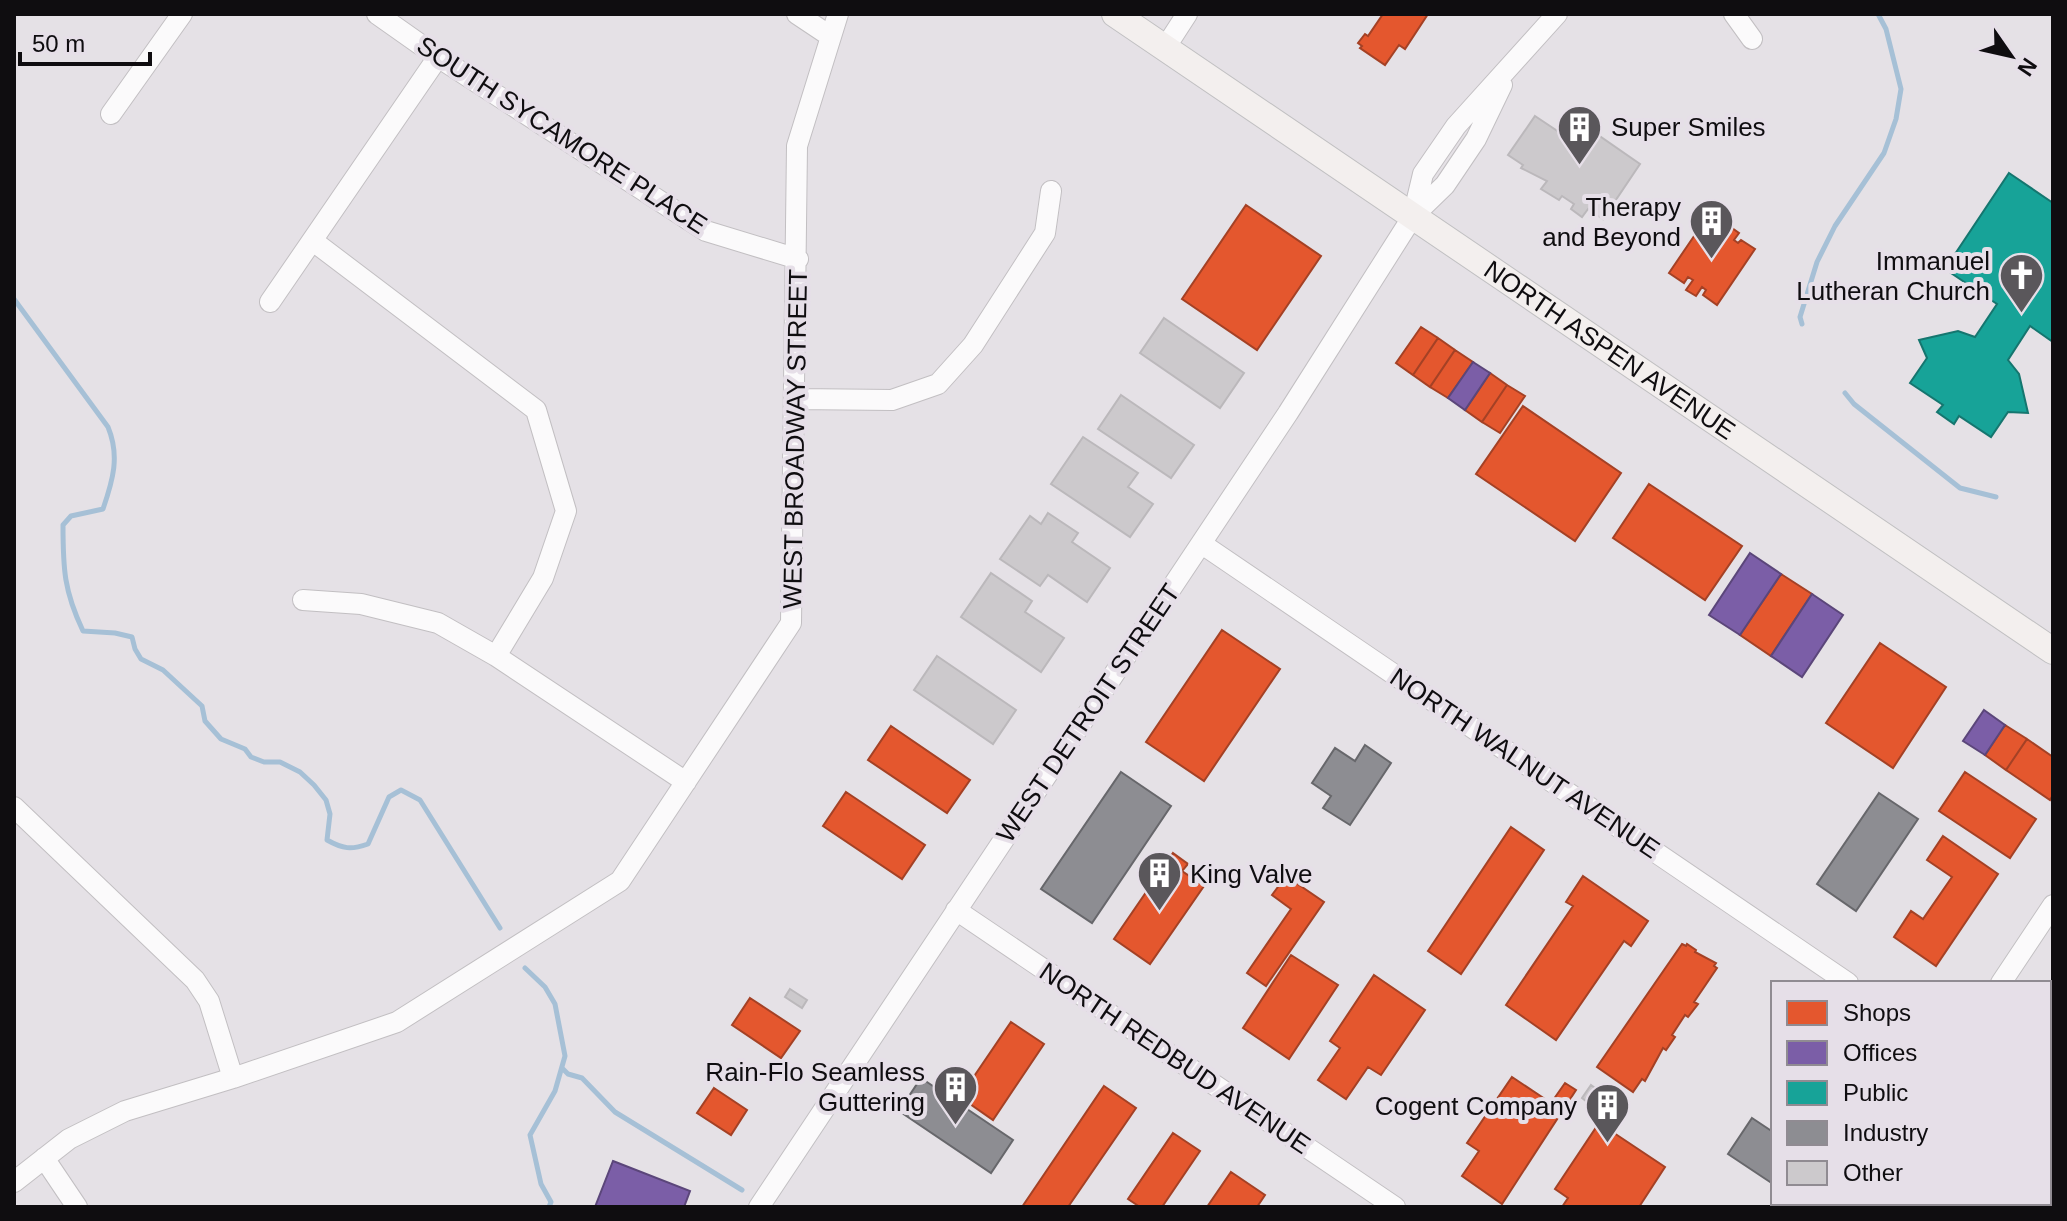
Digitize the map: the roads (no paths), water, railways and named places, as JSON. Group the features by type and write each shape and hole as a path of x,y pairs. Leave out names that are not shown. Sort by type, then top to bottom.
{"main road":[{"name":"NORTH ASPEN AVENUE","path":"1115,14 2053,651"}],"street":[{"path":"111,114 182,14"},
{"name":"SOUTH SYCAMORE PLACE","path":"377,14 706,231 798,259"},
{"path":"797,14 830,36"},
{"name":"WEST BROADWAY STREET","path":"14,1182 69,1139 125,1111 397,1022 620,881 791,623 798,259 797,146 838,14"},
{"name":"WEST BROADWAY STREET","path":"830,36 849,14"},
{"path":"1165,48 1187,14"},
{"name":"WEST DETROIT STREET","path":"759,1207 1202,544 1413,216 1445,185 1476,139 1513,62 1557,14"},
{"path":"1734,14 1752,39"},
{"path":"270,302 438,57"},
{"path":"796,399 892,400 938,384 973,345 1045,233 1051,191"},
{"path":"313,241 536,410 566,511 543,578 496,656"},
{"name":"NORTH WALNUT AVENUE","path":"1202,544 1845,981"},
{"path":"303,600 361,604 438,623 496,656 686,782"},
{"path":"14,807 195,980 209,1001 218,1023 233,1078"},
{"path":"2002,981 2053,905"},
{"name":"NORTH REDBUD AVENUE","path":"956,910 1395,1207"},
{"path":"44,1158 77,1207"}],"waterway":[{"path":"1802,324 1800,317 1817,262 1835,226 1884,153 1896,119 1901,89 1886,29 1878,14"},
{"path":"14,299 108,427 112,438 114,468 103,509 71,516 63,525 66,580 83,631 132,637 141,659 163,670 202,706 205,721 221,739 245,749 251,757 264,762 280,762 300,772 326,800 330,814 327,840 347,848 368,844 389,797 401,790 420,800 500,928"},
{"path":"1845,393 1854,404 1960,488 1996,497"},
{"path":"525,968 545,987 555,1004 565,1056 555,1091 530,1135 541,1184 551,1202 549,1207"},
{"path":"562,1068 568,1074 582,1078 615,1112 742,1190"}],"place":[{"name":"Super Smiles","path":"1580,166"},
{"name":"Therapy and Beyond","path":"1712,261"},
{"name":"Immanuel Lutheran Church","path":"2021,315"},
{"name":"King Valve","path":"1159,913"},
{"name":"Rain-Flo Seamless Guttering","path":"956,1126"},
{"name":"Cogent Company","path":"1608,1145"}]}
